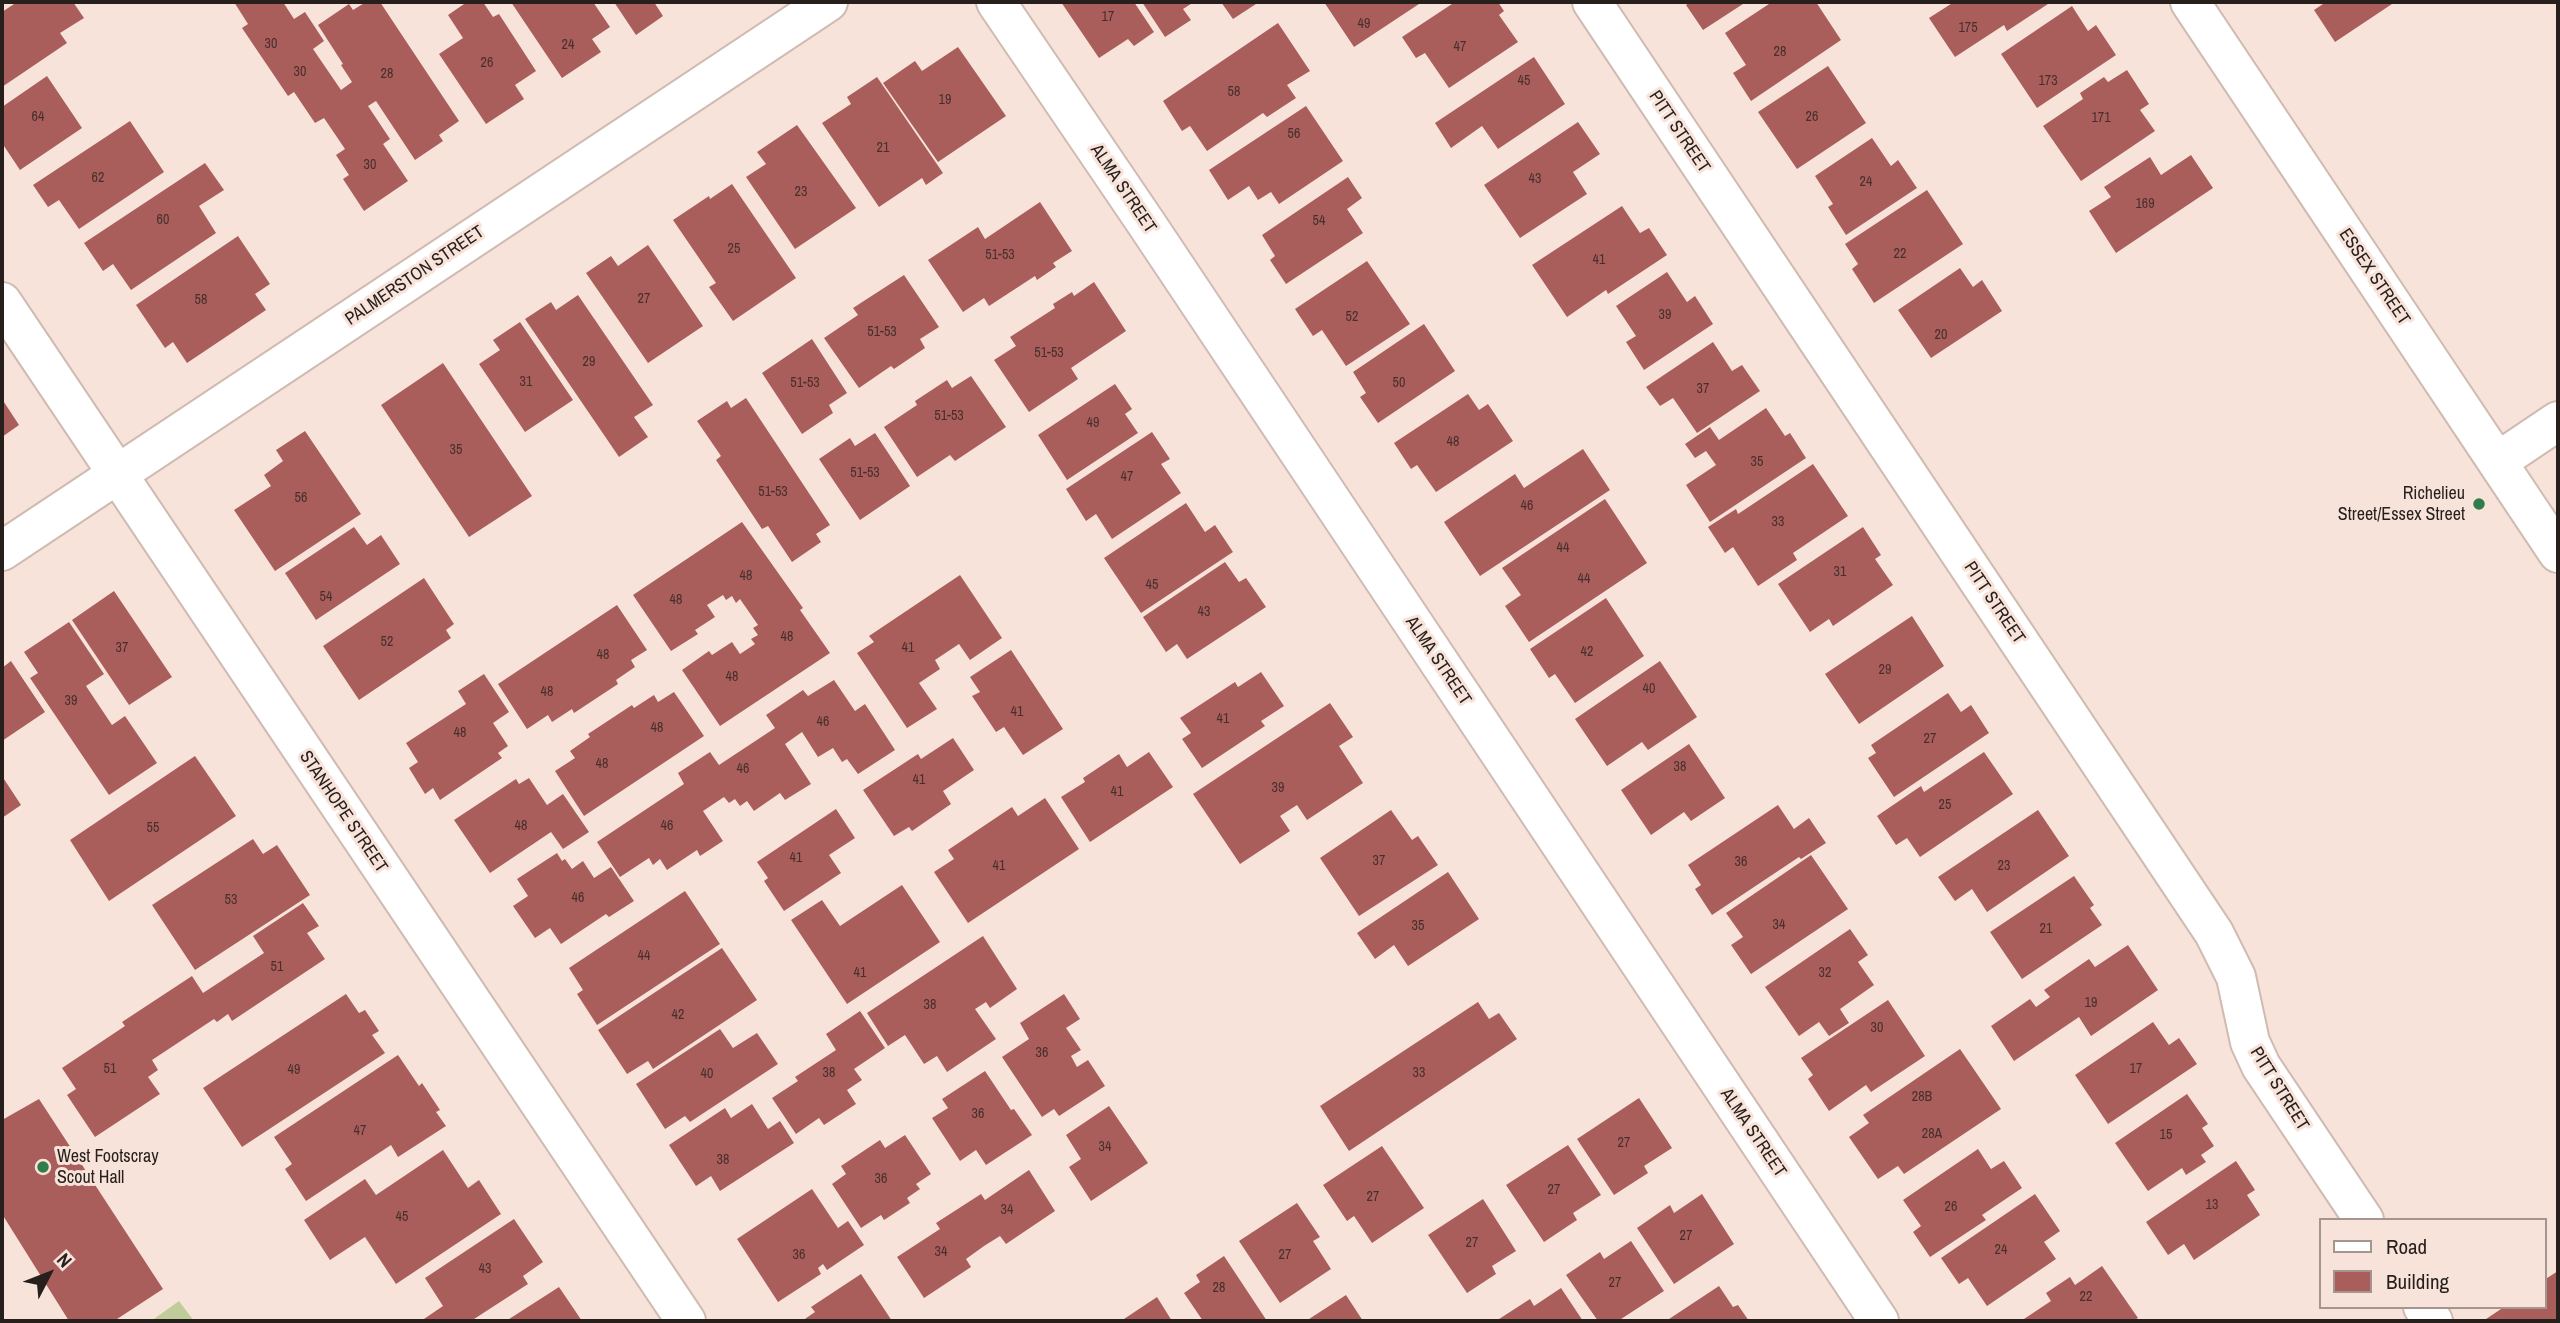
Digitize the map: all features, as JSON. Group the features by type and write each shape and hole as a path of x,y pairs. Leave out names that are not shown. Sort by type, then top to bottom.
{"street":[{"name":"PALMERSTON STREET","path":"2,551 828,2"},
{"name":"ALMA STREET","path":"996,2 1879,1321"},
{"name":"PITT STREET","path":"1592,2 2214,933 2235,977 2250,1042 2261,1066 2363,1218"},
{"name":"ESSEX STREET","path":"2190,2 2558,553"},
{"name":"STANHOPE STREET","path":"2,302 685,1321"},
{"path":"2497,462 2558,421"}],"green space":[{"path":"179,1301 194,1321 151,1321"}],"building":[{"path":"17,2 73,2 84,18 60,33 67,43 2,87 2,12"},
{"path":"234,2 283,2 294,19 305,12 324,41 313,49 341,90 352,82 318,25 349,4 353,10 366,2 380,2 459,121 439,135 443,141 415,160 376,101 368,106 390,139 383,144 408,181 364,211 343,179 349,175 336,155 345,149 324,118 315,123 294,92 288,96 242,28 248,24"},
{"path":"467,2 483,2 493,17 499,14 536,71 515,85 524,99 486,124 439,54 463,38 448,15"},
{"path":"511,2 593,2 610,27 592,39 601,52 562,78"},
{"path":"614,2 654,2 663,16 636,35"},
{"path":"1061,2 1134,2 1154,32 1134,46 1128,39 1099,58"},
{"path":"1142,2 1194,2 1183,9 1191,20 1165,37"},
{"path":"1221,2 1259,2 1233,19"},
{"path":"1324,2 1422,2 1354,47"},
{"path":"1455,2 1498,2 1504,11 1499,15 1518,42 1449,88 1425,53 1416,58 1402,37"},
{"path":"1690,2 1746,2 1703,30 1686,5"},
{"path":"1772,2 1816,2 1841,40 1751,101 1733,73 1746,65 1725,33"},
{"path":"1954,2 2051,2 2007,31 2004,25 1955,57 1929,18"},
{"path":"2326,2 2395,2 2335,42 2314,10"},
{"path":"2072,6 2088,31 2096,25 2116,55 2037,108 2001,54"},
{"path":"1278,23 1310,71 1287,85 1296,98 1267,117 1263,113 1207,151 1190,126 1182,131 1163,101"},
{"path":"958,47 1006,116 938,162 883,83 915,61 922,71"},
{"path":"1534,57 1565,104 1498,149 1482,126 1451,148 1435,123"},
{"path":"1828,66 1866,123 1797,169 1758,112"},
{"path":"2127,70 2149,104 2140,110 2155,131 2081,181 2043,126 2083,99 2080,93 2104,77 2108,82"},
{"path":"47,76 82,128 20,170 2,143 2,107"},
{"path":"877,77 943,173 926,185 922,178 879,207 822,123 851,104 847,97"},
{"path":"1306,106 1343,161 1279,204 1271,192 1258,200 1249,186 1228,200 1209,170"},
{"path":"130,121 164,172 79,229 59,200 48,207 33,185"},
{"path":"1578,122 1600,154 1573,172 1587,194 1520,238 1484,185"},
{"path":"797,125 856,208 795,249 746,177 766,164 757,152"},
{"path":"1872,138 1891,166 1898,160 1917,188 1846,235 1828,207 1833,204 1815,176"},
{"path":"2191,155 2213,188 2116,253 2089,211 2111,197 2104,187 2150,157 2161,175"},
{"path":"205,163 224,190 199,206 216,233 131,290 113,264 103,271 84,243"},
{"path":"1348,177 1362,198 1347,209 1363,233 1286,284 1270,260 1275,256 1262,235"},
{"path":"732,184 796,278 733,321 709,287 716,283 673,220"},
{"path":"1927,190 1963,244 1874,303 1852,269 1858,264 1845,244"},
{"path":"1040,202 1072,251 1053,263 1056,267 1037,280 1035,276 989,306 984,298 963,312 928,260 978,227 985,239"},
{"path":"1622,206 1640,233 1649,228 1667,255 1608,294 1606,290 1567,317 1532,265"},
{"path":"238,236 270,284 255,294 266,310 187,363 173,342 165,348 136,305"},
{"path":"648,245 703,326 648,363 586,273 611,256 618,266"},
{"path":"1367,261 1410,324 1346,366 1322,330 1313,336 1295,309"},
{"path":"1960,268 1973,287 1982,280 2002,311 1931,358 1898,310"},
{"path":"1667,272 1687,302 1695,296 1713,324 1644,370 1626,342 1636,336 1616,306"},
{"path":"904,275 939,327 920,339 925,348 894,369 891,366 859,388 824,338 858,315 853,308"},
{"path":"1094,282 1126,331 1071,368 1078,379 1029,412 994,360 1016,346 1010,337 1055,308 1053,304 1072,292 1074,296"},
{"path":"578,295 653,405 634,417 648,437 619,457 525,319 551,302 556,310"},
{"path":"520,322 573,400 525,432 479,364 500,350 493,340"},
{"path":"1424,324 1455,371 1378,423 1360,397 1366,393 1353,372"},
{"path":"812,339 847,393 829,405 833,413 802,434 762,373"},
{"path":"1713,342 1732,371 1742,365 1760,391 1697,433 1673,398 1660,406 1646,387"},
{"path":"443,363 532,496 469,537 381,405"},
{"path":"971,376 1006,427 955,461 950,455 917,477 884,427 917,405 915,401 947,380 952,388"},
{"path":"1115,384 1132,409 1125,414 1138,433 1067,480 1038,435"},
{"path":"1468,394 1479,410 1488,404 1513,441 1436,492 1417,465 1411,469 1394,443"},
{"path":"746,398 830,525 816,534 821,542 792,562 768,526 762,529 716,460 721,456 697,421 727,401 731,408"},
{"path":"2,399 19,425 2,437"},
{"path":"1766,408 1785,436 1790,433 1806,458 1710,522 1686,485 1716,465 1706,451 1695,458 1685,444 1710,427 1719,440"},
{"path":"305,431 361,514 275,571 234,510 271,486 264,475 283,461 276,450"},
{"path":"1152,432 1170,459 1161,464 1181,493 1112,539 1096,514 1086,521 1066,489"},
{"path":"875,433 910,486 860,520 819,459 850,438 855,446"},
{"path":"1583,449 1610,490 1480,576 1444,522 1515,474 1524,488"},
{"path":"1813,464 1848,516 1793,553 1797,560 1758,586 1733,547 1725,553 1708,527 1736,509 1738,514"},
{"path":"1605,499 1647,563 1529,642 1505,606 1521,595 1502,568"},
{"path":"1186,503 1205,532 1215,525 1233,552 1141,613 1104,558"},
{"path":"742,522 803,608 800,610 830,653 720,726 682,670 709,651 712,655 732,642 740,654 755,644 751,639 758,635 753,628 758,625 740,599 736,603 732,596 726,600 723,595 707,605 715,617 695,630 698,634 671,651 633,595"},
{"path":"354,527 367,545 381,535 400,564 316,620 285,573"},
{"path":"1863,527 1881,555 1875,559 1893,585 1833,626 1829,619 1810,632 1778,584"},
{"path":"1225,562 1239,582 1246,578 1266,607 1187,659 1177,644 1166,652 1143,617"},
{"path":"960,575 1002,638 970,660 959,644 935,660 940,669 919,683 937,709 907,728 857,653 874,642 869,636"},
{"path":"424,578 454,624 446,630 451,638 359,700 323,646"},
{"path":"114,591 172,677 129,705 72,620"},
{"path":"1606,598 1644,656 1575,703 1555,674 1549,678 1530,649"},
{"path":"617,605 647,650 631,660 635,667 616,680 618,684 574,713 572,709 552,722 548,715 527,729 498,684"},
{"path":"1912,616 1944,666 1859,724 1825,674"},
{"path":"69,622 104,674 86,686 112,725 125,716 157,763 109,795 30,678 38,673 24,652"},
{"path":"1011,650 1063,729 1023,755 1004,727 996,732 972,696 980,692 970,677"},
{"path":"11,661 45,712 2,741 2,668"},
{"path":"1660,661 1697,717 1648,750 1642,742 1607,766 1575,719"},
{"path":"1261,672 1284,706 1261,721 1265,726 1202,768 1182,739 1191,733 1180,718 1235,682 1238,687"},
{"path":"484,674 509,712 493,723 508,746 498,753 502,758 440,800 433,788 425,794 409,768 418,762 406,743 466,704 458,691"},
{"path":"834,680 855,711 865,704 895,750 858,774 847,759 842,762 833,748 818,757 802,732 785,744 811,784 785,800 780,793 754,811 747,801 740,806 735,799 729,803 724,797 703,811 723,841 700,856 697,850 667,870 660,859 653,865 649,858 620,877 597,842 684,784 678,773 710,752 719,765 775,728 766,715 803,690 808,696"},
{"path":"674,692 704,736 584,816 555,771 575,758 570,751 590,737 588,734 632,705 634,708 654,695 658,702"},
{"path":"1948,693 1961,712 1971,705 1989,733 1894,797 1868,758 1876,753 1871,745"},
{"path":"1330,703 1353,737 1339,746 1363,783 1307,820 1297,805 1280,816 1290,831 1240,864 1193,794"},
{"path":"953,738 974,770 943,791 951,804 912,831 909,827 894,836 863,790 918,754 921,759"},
{"path":"1689,744 1725,798 1691,821 1684,812 1651,835 1621,790"},
{"path":"1149,752 1173,787 1090,842 1061,797 1085,782 1083,778 1119,754 1127,767"},
{"path":"1984,752 2013,794 1920,857 1907,838 1896,845 1877,816 1921,786 1924,792"},
{"path":"195,756 236,816 109,901 70,840"},
{"path":"2,776 21,805 2,818"},
{"path":"529,778 547,805 563,794 589,832 563,849 551,832 490,873 454,820 516,779 519,784"},
{"path":"1045,798 1079,849 968,923 934,872 954,859 948,850 1012,807 1018,816"},
{"path":"1778,805 1794,829 1809,818 1826,843 1801,859 1799,857 1712,915 1695,889 1701,885 1688,865"},
{"path":"836,809 855,838 829,855 841,873 784,911 764,881 768,878 757,862"},
{"path":"1391,810 1412,840 1418,836 1438,865 1359,916 1320,858"},
{"path":"2038,810 2069,856 1987,912 1972,889 1955,901 1938,877"},
{"path":"253,839 263,854 277,845 310,895 195,970 152,905"},
{"path":"557,853 572,869 583,861 594,878 611,867 634,901 609,917 606,914 561,944 550,928 535,938 513,906 528,896 517,879"},
{"path":"1811,855 1848,909 1751,974 1731,945 1743,937 1726,913"},
{"path":"1448,872 1479,919 1408,966 1394,945 1375,959 1357,933"},
{"path":"2074,876 2094,905 2090,908 2102,925 2022,979 1990,932"},
{"path":"902,885 940,942 847,1004 791,920 822,900 840,926"},
{"path":"685,891 720,944 597,1025 577,994 583,990 569,968"},
{"path":"303,903 319,926 307,933 325,959 232,1021 228,1014 217,1022 214,1019 152,1060 158,1070 148,1077 160,1094 95,1137 67,1095 76,1089 62,1068 125,1026 122,1022 192,976 203,993 264,953 253,936"},
{"path":"1850,929 1868,955 1858,962 1874,985 1840,1009 1849,1023 1829,1036 1819,1022 1799,1036 1765,987"},
{"path":"983,936 1017,989 990,1008 986,1002 975,1009 996,1039 947,1072 937,1056 924,1064 905,1035 888,1046 867,1013"},
{"path":"2128,945 2158,990 2091,1036 2079,1017 2014,1061 1991,1026 2030,999 2036,1007 2050,997 2044,990 2089,959 2095,967"},
{"path":"722,948 757,1000 653,1069 648,1061 627,1074 598,1030"},
{"path":"346,994 359,1013 365,1010 379,1031 372,1035 385,1053 242,1147 203,1088"},
{"path":"1064,994 1080,1019 1066,1028 1081,1050 1071,1056 1077,1067 1088,1060 1105,1086 1059,1116 1054,1109 1042,1117 1002,1057 1029,1039 1020,1023"},
{"path":"1888,1000 1925,1056 1871,1092 1866,1085 1829,1111 1808,1079 1813,1075 1801,1058"},
{"path":"1478,1002 1489,1019 1499,1013 1517,1039 1349,1151 1320,1106"},
{"path":"860,1011 885,1048 854,1069 862,1080 847,1090 856,1104 824,1125 819,1118 796,1134 772,1098 798,1081 795,1077 836,1050 826,1034"},
{"path":"2153,1022 2169,1045 2179,1038 2197,1064 2108,1124 2075,1075"},
{"path":"720,1029 733,1048 757,1033 778,1064 690,1122 685,1116 665,1129 636,1084"},
{"path":"1960,1049 2001,1109 1904,1174 1898,1166 1878,1179 1849,1137 1869,1123 1863,1115"},
{"path":"398,1055 419,1086 422,1083 440,1110 436,1112 446,1126 398,1157 391,1145 306,1201 285,1169 292,1164 274,1137"},
{"path":"985,1071 1011,1110 1014,1109 1032,1135 986,1165 976,1150 960,1161 932,1118 948,1108 942,1099"},
{"path":"2187,1094 2208,1124 2202,1128 2214,1146 2201,1155 2206,1162 2186,1175 2182,1168 2148,1191 2115,1143"},
{"path":"1639,1098 1672,1148 1644,1166 1648,1173 1614,1195 1577,1139"},
{"name":"West Footscray Scout Hall","path":"39,1099 163,1289 114,1321 69,1321 2,1214 2,1120"},
{"path":"752,1104 768,1129 780,1121 794,1143 720,1191 711,1176 696,1186 669,1145 725,1108 731,1118"},
{"path":"1109,1106 1148,1163 1091,1201 1069,1167 1081,1159 1066,1135"},
{"path":"905,1135 931,1174 916,1184 920,1189 907,1198 910,1203 884,1220 881,1215 861,1228 832,1184 846,1174 841,1166 880,1140 885,1148"},
{"path":"1568,1145 1601,1195 1573,1213 1577,1220 1544,1242 1506,1185"},
{"path":"1382,1146 1424,1208 1372,1243 1354,1216 1347,1221 1323,1185"},
{"path":"1978,1149 1991,1169 2004,1161 2022,1188 1982,1215 1986,1220 1930,1257 1913,1232 1921,1226 1903,1200"},
{"path":"443,1150 468,1188 479,1180 501,1214 396,1284 365,1237 330,1260 304,1220 365,1179 376,1195"},
{"path":"2236,1161 2255,1190 2247,1195 2260,1215 2194,1260 2184,1244 2168,1255 2146,1222"},
{"path":"1029,1170 1055,1211 1006,1244 1000,1236 984,1246 966,1259 971,1267 924,1298 897,1257 940,1229 936,1223 981,1194 985,1200"},
{"path":"812,1189 838,1228 848,1221 864,1245 827,1270 823,1264 818,1268 821,1274 778,1302 737,1239"},
{"path":"1702,1194 1734,1244 1674,1284 1637,1228 1670,1205 1674,1213"},
{"path":"2035,1194 2060,1231 2044,1242 2056,1259 1987,1306 1968,1278 1959,1284 1941,1258"},
{"path":"1483,1199 1516,1251 1492,1266 1496,1274 1467,1293 1428,1235"},
{"path":"1297,1203 1320,1237 1313,1241 1331,1269 1280,1303 1239,1241"},
{"path":"514,1219 543,1262 523,1276 528,1284 471,1321 421,1321 443,1306 425,1278"},
{"path":"1631,1241 1664,1291 1618,1321 1598,1321 1566,1275 1600,1252 1604,1259"},
{"path":"1224,1256 1267,1321 1203,1321 1184,1293 1200,1282 1196,1275"},
{"path":"2102,1266 2138,1318 2133,1321 2021,1321 2051,1301 2046,1293 2070,1277 2075,1285"},
{"path":"2558,1271 2558,1321 2483,1321 2501,1309 2546,1309 2546,1279"},
{"path":"861,1274 892,1321 802,1321 815,1312 811,1307"},
{"path":"1719,1286 1733,1307 1738,1305 1749,1321 1666,1321"},
{"path":"559,1287 582,1321 506,1321"},
{"path":"1561,1288 1583,1321 1496,1321 1530,1299 1534,1306"},
{"path":"1346,1295 1363,1321 1306,1321"},
{"path":"1157,1297 1172,1321 1121,1321"}],"place":[{"name":"Richelieu Street/Essex Street","path":"2479,504"},
{"name":"West Footscray Scout Hall","path":"43,1167"}]}
